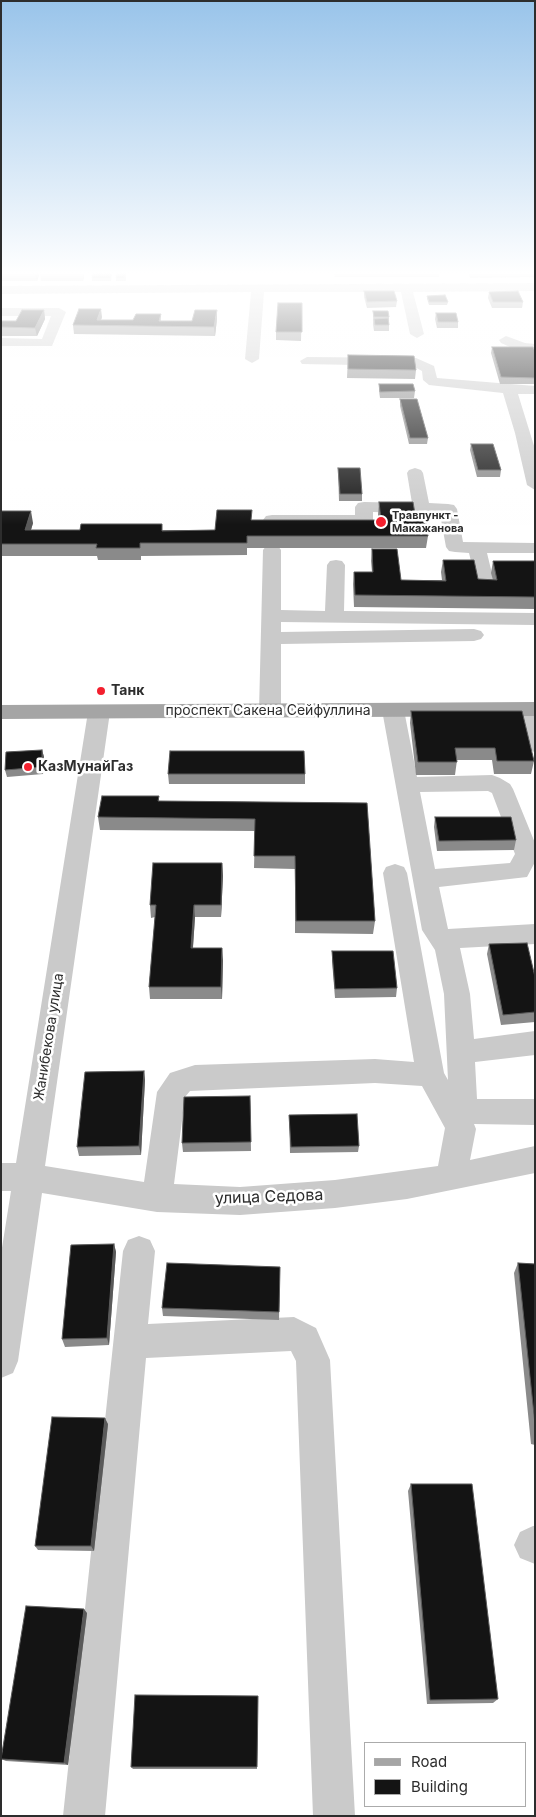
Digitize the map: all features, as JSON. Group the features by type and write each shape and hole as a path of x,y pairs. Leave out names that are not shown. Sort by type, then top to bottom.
{"main road":[{"name":"проспект Сакена Сейфуллина","path":"1,712 530,710"}],"street":[{"path":"307,360 416,362 429,369 430,380 434,382 509,390 535,390"},
{"path":"509,390 529,443 535,485"},
{"path":"508,444 529,443"},
{"path":"415,473 421,508"},
{"path":"270,711 272,520 364,520 364,507 448,509 456,547 535,548"},
{"path":"477,547 486,586"},
{"path":"334,616 336,565"},
{"path":"272,616 535,619"},
{"path":"271,638 474,635"},
{"path":"393,710 435,930 447,948 457,994 461,1052 461,1120 458,1154 450,1178"},
{"path":"530,710 535,745"},
{"name":"Жанибекова улица","path":"1,1361 15,1177 98,712"},
{"path":"407,785 492,784 502,789 527,854 518,871 425,879"},
{"path":"394,873 430,1075 461,1120"},
{"path":"441,939 535,934"},
{"path":"461,1052 535,1043"},
{"path":"157,1198 171,1092 180,1082 195,1078 374,1071 430,1075"},
{"path":"461,1120 535,1112"},
{"name":"улица Седова","path":"15,1177 157,1198 240,1200 335,1194 450,1178 535,1159"},
{"path":"84,1816 139,1251"},
{"path":"130,1342 294,1334 304,1340 313,1360 334,1816"}],"building":[{"path":"348,356 400,356 414,356 416,370 348,369"},
{"path":"495,356 535,356 535,378 501,377"},
{"path":"379,384 413,384 415,391 380,392"},
{"path":"400,399 417,399 428,438 410,438"},
{"path":"471,444 493,444 501,470 478,470"},
{"path":"338,468 360,468 362,494 340,494"},
{"path":"379,502 413,502 416,520 426,520 428,536 247,536 247,543 140,543 140,548 96,548 97,544 1,544 1,511 31,511 25,530 80,530 81,524 162,524 162,531 215,530 217,510 252,510 251,520 381,520"},
{"path":"372,549 397,549 401,580 446,581 443,560 474,560 478,579 497,580 493,561 535,561 535,597 355,595 354,572 373,572"},
{"path":"411,711 522,711 534,761 497,761 495,748 455,748 457,762 418,762"},
{"path":"42,750 42,767 5,770 6,752"},
{"path":"170,751 304,751 305,774 168,774"},
{"path":"102,796 159,796 158,801 367,803 375,921 296,921 295,856 254,856 255,819 98,817"},
{"path":"435,817 511,817 516,840 439,841"},
{"path":"153,863 222,863 221,905 194,905 191,948 222,948 221,987 149,987 156,905 150,905"},
{"path":"527,943 535,977 535,1012 503,1015 489,944"},
{"path":"332,951 393,951 397,988 335,989"},
{"path":"144,1071 139,1146 77,1147 85,1072"},
{"path":"250,1096 251,1142 182,1143 184,1097"},
{"path":"357,1114 359,1146 291,1147 289,1115"},
{"path":"114,1244 107,1338 62,1339 71,1245"},
{"path":"167,1263 280,1267 279,1312 162,1308"},
{"path":"518,1263 535,1264 535,1424"},
{"path":"52,1417 105,1418 91,1546 35,1546"},
{"path":"411,1484 472,1484 498,1699 430,1700"},
{"path":"26,1606 84,1609 64,1763 1,1759"},
{"path":"135,1695 258,1696 257,1767 131,1767"}],"place":[{"name":"Травпункт - Макажанова","path":"381,522"},
{"name":"Танк","path":"101,691"},
{"name":"КазМунайГаз","path":"28,767"}]}
